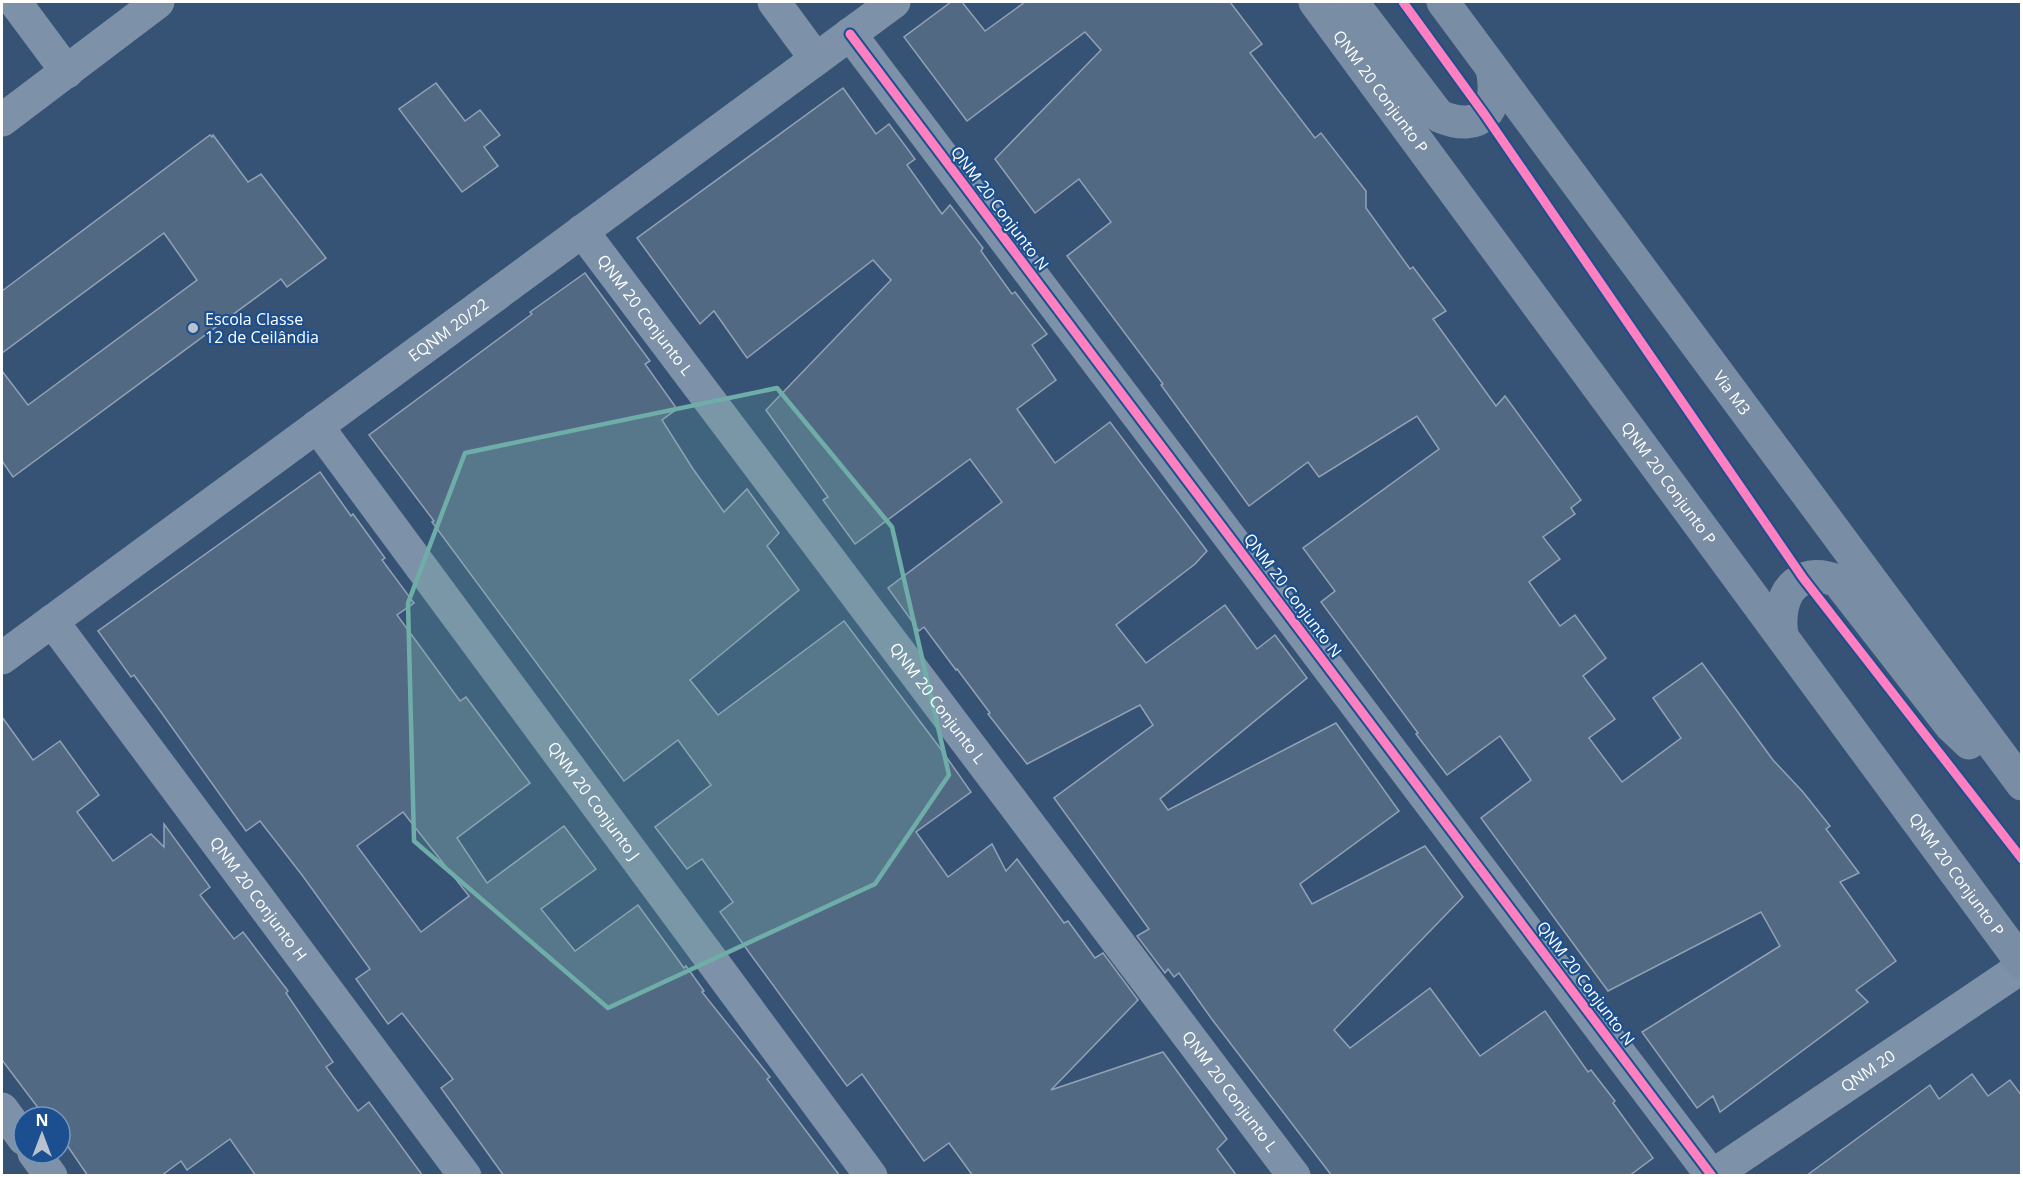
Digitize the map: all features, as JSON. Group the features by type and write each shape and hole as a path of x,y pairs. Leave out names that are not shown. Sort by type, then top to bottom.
{"main road":[{"name":"QNM 20 Conjunto P","path":"1315,2 1782,635 2022,965"},
{"path":"1352,2 1439,116 1460,123 1485,115 1493,104 1495,94 1492,69"},
{"name":"Via M3","path":"1443,2 2022,784"},
{"path":"1782,635 1780,621 1782,606 1795,584 1803,578 1824,575 1838,581 1951,726 2022,791"}],"street":[{"path":"15,2 67,72"},
{"path":"2,120 158,2"},
{"path":"774,2 816,58"},
{"name":"EQNM 20/22","path":"2,658 894,2"},
{"name":"QNM 20 Conjunto N","path":"850,34 1712,1176"},
{"name":"QNM 20 Conjunto L","path":"582,231 1294,1176"},
{"name":"QNM 20 Conjunto J","path":"317,426 871,1176"},
{"name":"QNM 20 Conjunto H","path":"52,621 465,1176"},
{"name":"QNM 20","path":"1712,1176 2022,965"},
{"path":"2,1109 12,1123"}],"highlighted area":[{"path":"777,388 892,527 949,775 875,884 608,1008 414,841 408,603 465,453"}],"building":[{"path":"951,2 962,2 985,31 1025,2 1230,2 1262,44 1250,53 1315,138 1321,133 1366,191 1366,208 1410,269 1413,267 1446,311 1433,319 1496,406 1505,396 1581,500 1571,508 1575,514 1543,537 1560,559 1529,582 1560,626 1575,615 1606,658 1583,676 1615,719 1589,738 1622,782 1681,738 1653,698 1702,663 1773,760 1830,826 1826,829 1859,873 1840,882 1896,961 1856,990 1868,1002 1720,1112 1713,1096 1697,1108 1642,1032 1780,946 1761,912 1608,991 1481,818 1531,780 1500,736 1447,775 1321,602 1335,591 1303,548 1439,449 1417,416 1319,477 1308,462 1249,506 1161,385 1163,384 1067,256 1111,222 1079,179 1035,213 995,159 1101,50 1085,32 967,121 904,37"},
{"path":"436,83 465,121 480,110 500,135 484,147 498,166 462,192 399,109"},
{"path":"843,88 876,134 889,124 915,159 907,165 942,214 950,205 983,248 981,251 1012,294 1015,292 1047,334 1032,345 1056,380 1017,409 1055,463 1110,422 1207,551 1195,564 1116,625 1146,663 1225,605 1257,649 1275,635 1307,678 1160,799 1168,810 1336,723 1399,811 1300,884 1312,904 1425,846 1463,897 1334,1030 1350,1048 1430,988 1480,1056 1545,1011 1588,1072 1591,1070 1615,1101 1613,1103 1653,1158 1629,1176 1332,1176 1179,973 1174,977 1168,969 1165,973 1137,936 1149,929 1054,798 1153,725 1140,705 1027,764 924,627 919,631 888,588 1002,502 970,459 855,544 823,500 828,497 766,410 891,280 873,260 747,358 714,311 700,324 637,238"},
{"name":"Escola Classe 12 de Ceilândia","path":"210,135 212,137 213,135 248,182 261,174 326,258 287,287 281,279 13,477 2,461 2,371 28,405 197,280 164,233 2,353 2,291"},
{"path":"585,273 650,361 645,364 677,409 662,420 693,469 724,512 747,489 779,533 767,546 799,590 690,680 718,715 844,621 971,792 916,832 948,877 992,844 1006,871 1017,859 1064,923 1068,921 1095,958 1103,953 1138,1000 1051,1090 1163,1052 1227,1139 1217,1149 1237,1176 973,1176 949,1143 924,1161 862,1074 847,1086 720,912 733,902 702,859 687,869 655,827 711,785 678,740 624,781 369,435 532,314 530,312"},
{"path":"320,472 385,558 382,560 414,603 397,615 460,701 466,697 530,783 457,838 487,883 564,826 596,869 541,909 575,951 638,905 684,968 686,966 704,991 702,992 770,1077 767,1079 840,1176 504,1176 441,1088 453,1079 402,1013 388,1024 356,979 370,969 302,875 260,821 246,831 134,675 131,677 98,631","holes":["403,812 469,896 421,932 357,846"]},
{"path":"2,717 33,760 60,741 99,795 77,812 113,861 151,834 164,847 164,824 210,887 200,895 234,939 243,932 288,991 286,993 333,1062 326,1067 358,1111 369,1102 423,1176 256,1176 230,1139 187,1170 181,1161 161,1176 88,1176 72,1153 72,1105 36,1105 2,1060"},
{"path":"1972,1074 1988,1096 2010,1080 2022,1096 2022,1176 1806,1176 1930,1085 1939,1099"}],"cycle path":[{"path":"1403,2 1485,115 1803,578 2022,859"},
{"path":"850,34 1712,1176"}],"place":[{"name":"Escola Classe 12 de Ceilândia","path":"193,328"}]}
